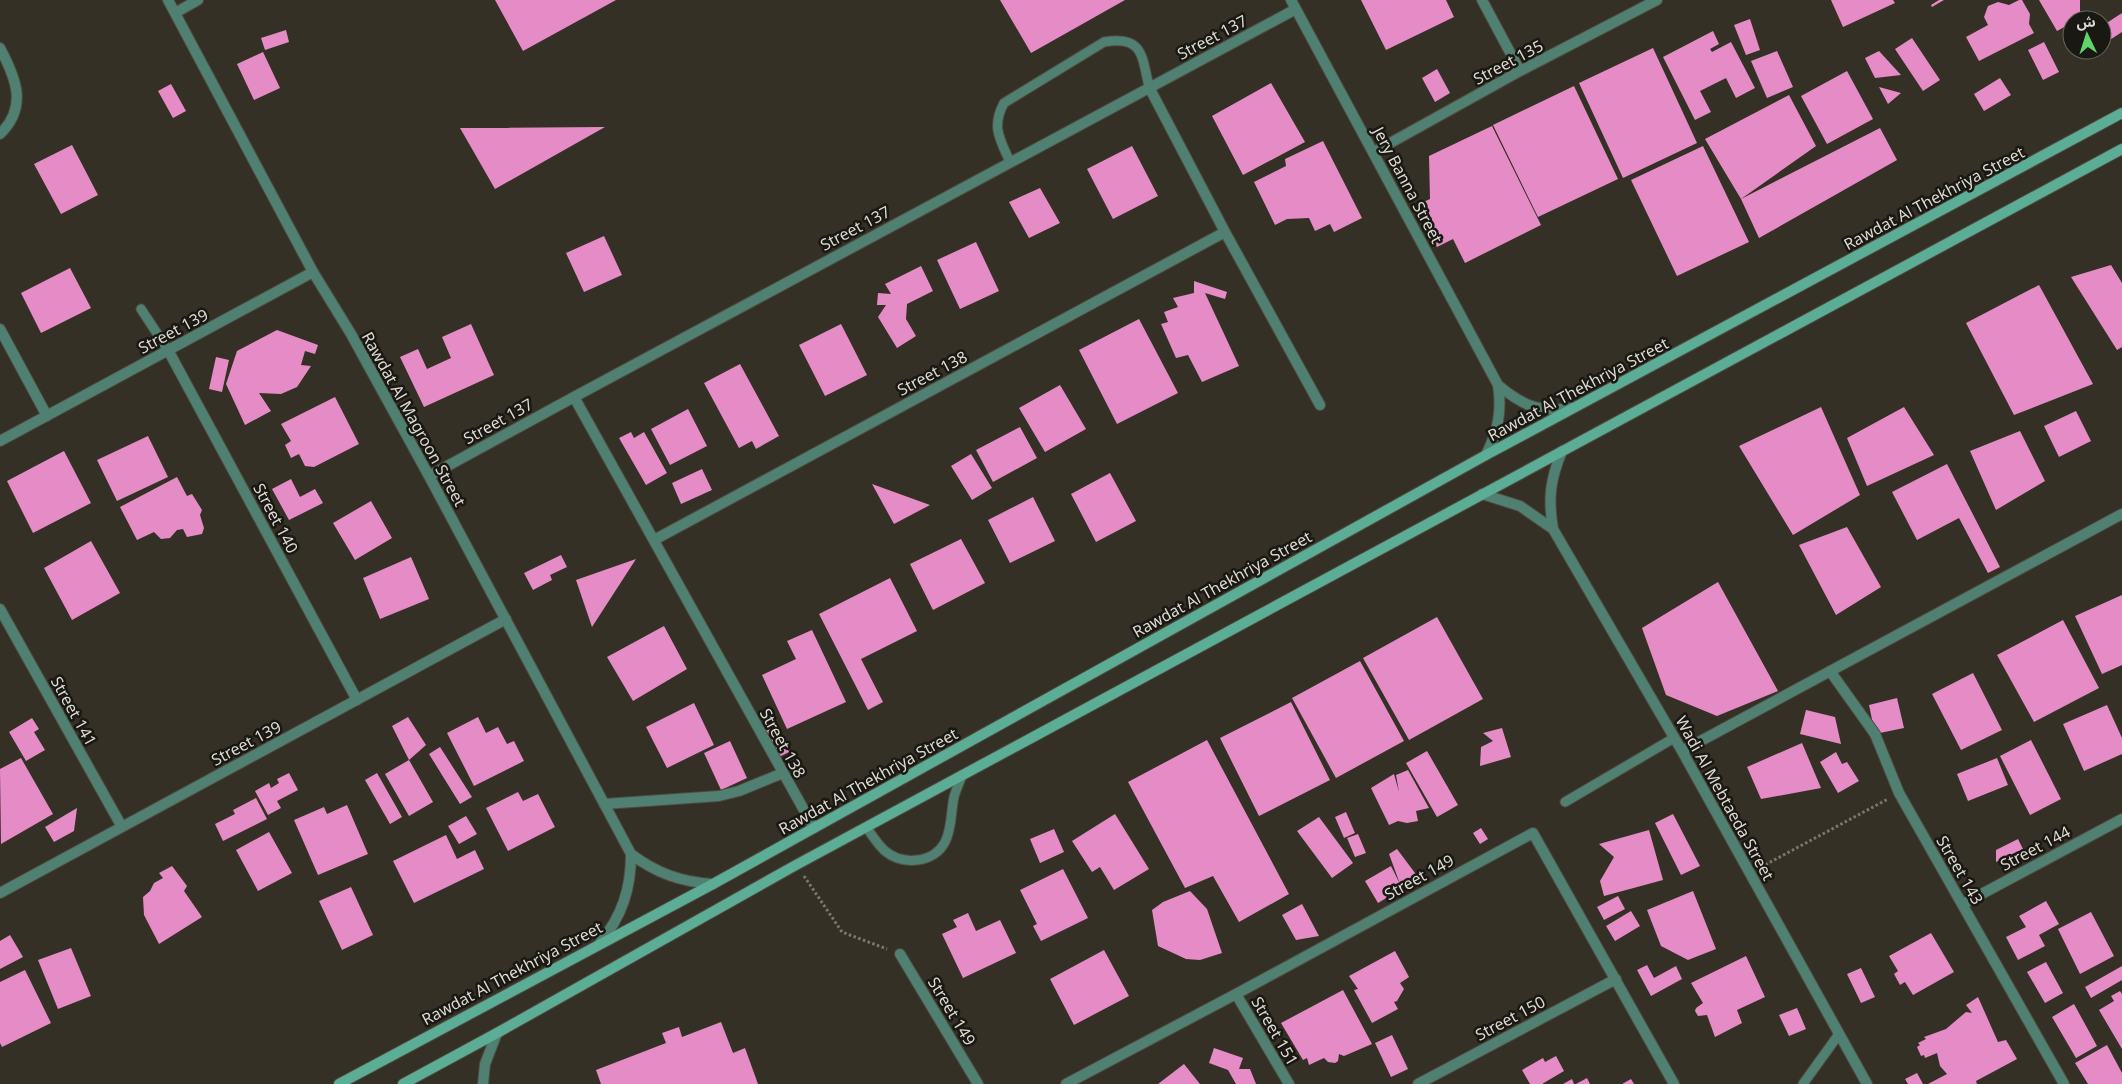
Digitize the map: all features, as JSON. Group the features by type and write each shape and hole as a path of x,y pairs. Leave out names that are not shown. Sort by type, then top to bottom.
{"street":[{"name":"Rawdat Al Magroon Street","path":"168,0 314,272 351,334 429,476 631,854 645,864 678,879 713,884"},
{"path":"175,13 198,0"},
{"path":"1482,0 1520,71"},
{"name":"Street 135","path":"1374,152 1520,71 1657,0"},
{"name":"Street 137","path":"429,476 1149,87 1294,5"},
{"name":"Jery Banna Street","path":"1294,5 1498,385 1501,403 1499,421 1494,439 1486,455"},
{"path":"0,48 13,73 17,96 15,113 0,134"},
{"path":"1149,87 1225,232 1320,405"},
{"name":"Rawdat Al Thekhriya Street","path":"339,1084 713,884 1486,455 1577,408 2122,113"},
{"path":"403,1084 796,865 2122,149"},
{"name":"Street 138","path":"654,540 1225,232"},
{"name":"Street 139","path":"0,441 314,272"},
{"path":"0,329 47,416"},
{"name":"Street 140","path":"168,350 357,700"},
{"name":"Jery Banna Street","path":"1498,385 1515,398 1534,408 1556,411 1577,408"},
{"name":"Street 138","path":"574,397 814,828"},
{"name":"Wadi Al Mebtaeda Street","path":"1562,451 1554,470 1550,490 1550,510 1553,529 1682,751 1867,1084"},
{"name":"Wadi Al Mebtaeda Street","path":"1482,494 1520,506 1553,529"},
{"path":"1682,751 2122,514"},
{"name":"Street 141","path":"0,609 122,827"},
{"name":"Street 139","path":"0,893 506,619"},
{"name":"Street 143","path":"1830,671 1875,734 1899,793 2064,1084"},
{"path":"604,804 719,796 739,791 783,773"},
{"name":"Street 144","path":"1962,904 2122,819"},
{"name":"Street 149","path":"1066,1084 1532,833 1674,1084"},
{"path":"600,943 612,928 625,902 631,873 631,854"},
{"name":"Street 149","path":"900,954 978,1084"},
{"name":"Street 150","path":"1418,1084 1616,979"},
{"name":"Street 151","path":"1236,994 1289,1084"},
{"path":"483,1084 484,1064 497,1033"}],"lane":[{"path":"1010,162 997,130 997,115 1004,103 1104,42 1118,40 1130,42 1138,50 1143,60 1149,87"},
{"path":"141,309 168,350"},
{"path":"1565,802 1674,738"},
{"path":"866,827 886,852 905,860 922,860 935,854 946,841 955,794 962,775"},
{"path":"1803,1084 1839,1034"}],"path":[{"path":"1749,873 1899,793"},
{"path":"796,865 842,932 900,954"}],"building":[{"path":"495,0 616,0 523,51"},
{"path":"1000,0 1125,0 1031,53"},
{"path":"1361,0 1446,0 1454,17 1386,50"},
{"path":"1831,0 1893,0 1895,3 1843,27"},
{"path":"1939,0 1944,0 1932,7 1931,5"},
{"path":"2022,0 2030,14 2029,24 2034,33 1979,61 1966,37 1988,25 1984,17 1988,6 1998,2 2009,5"},
{"path":"2039,0 2080,0 2080,10 2062,10 2062,28 2057,31"},
{"path":"2122,13 2122,32 2112,38 2112,20"},
{"path":"1750,19 1760,50 1746,55 1734,25"},
{"path":"286,30 289,42 265,50 261,38"},
{"path":"1713,31 1719,44 1710,49 1712,52 1731,42 1755,88 1736,98 1726,78 1700,91 1711,112 1695,120 1663,57"},
{"path":"1912,38 1940,80 1923,91 1895,49"},
{"path":"2044,42 2059,72 2043,80 2028,50"},
{"path":"1653,48 1697,143 1623,178 1579,83"},
{"path":"1777,51 1793,87 1767,98 1751,61"},
{"path":"1879,51 1901,75 1875,78 1865,58"},
{"path":"263,52 280,88 254,100 237,64"},
{"path":"1437,69 1450,93 1435,102 1422,78"},
{"path":"1847,71 1873,119 1827,144 1801,96"},
{"path":"2000,78 2011,95 1984,111 1974,94"},
{"path":"1271,83 1305,142 1243,175 1212,116"},
{"path":"171,84 186,111 173,118 158,91"},
{"path":"1574,86 1618,179 1538,217 1493,125"},
{"path":"1879,87 1901,93 1888,104"},
{"path":"1789,95 1816,146 1741,199 1705,139"},
{"path":"1492,126 1541,225 1465,263 1453,239 1437,247 1417,205 1430,199 1429,156"},
{"path":"605,127 495,189 460,128"},
{"path":"1880,128 1897,160 1759,238 1741,199"},
{"path":"1323,141 1362,218 1334,232 1330,224 1315,231 1309,218 1287,219 1275,225 1254,182 1286,166 1285,159"},
{"path":"72,145 98,195 61,214 34,164"},
{"path":"1132,146 1158,196 1113,219 1087,169"},
{"path":"1703,146 1749,242 1677,276 1631,180"},
{"path":"1040,188 1060,223 1029,238 1009,202"},
{"path":"604,236 622,275 584,292 566,253"},
{"path":"976,242 999,291 960,309 937,260"},
{"path":"2111,265 2122,283 2122,347 2117,350 2071,277"},
{"path":"921,266 933,291 907,304 906,319 916,336 897,348 878,317 886,305 877,305 878,293 891,294 885,284"},
{"path":"70,268 91,308 41,333 21,293"},
{"path":"1194,281 1227,292 1225,299 1205,293 1239,366 1202,382 1188,355 1176,358 1161,324 1168,322 1164,312 1178,307 1173,298 1194,293"},
{"path":"2039,285 2093,384 2014,415 1966,323"},
{"path":"1139,319 1178,393 1117,424 1079,350"},
{"path":"471,324 494,375 424,407 400,357 418,349 427,369 451,358 442,337"},
{"path":"841,324 867,375 825,396 799,345"},
{"path":"277,330 318,345 315,354 305,351 301,365 311,366 297,387 281,394 259,393 271,411 245,425 226,384 237,351"},
{"path":"216,357 229,360 222,392 209,389"},
{"path":"740,364 779,436 756,449 752,441 739,448 704,383"},
{"path":"1060,385 1086,429 1045,452 1019,408"},
{"path":"335,397 359,444 314,467 305,466 299,454 291,458 285,445 291,441 281,424"},
{"path":"1821,407 1860,495 1793,535 1739,446"},
{"path":"1904,407 1934,455 1867,486 1847,438"},
{"path":"688,409 707,446 670,465 651,429"},
{"path":"2076,411 2091,441 2059,457 2044,426"},
{"path":"1020,427 1037,458 993,482 976,450"},
{"path":"2020,431 2045,481 1996,510 1970,451"},
{"path":"631,432 634,438 644,432 667,473 646,485 619,438"},
{"path":"148,436 168,477 117,501 97,460"},
{"path":"64,451 91,503 33,533 7,481"},
{"path":"971,454 992,488 972,500 951,466"},
{"path":"1947,464 2000,567 1988,573 1959,518 1917,540 1892,492"},
{"path":"702,469 712,490 681,504 672,483"},
{"path":"1110,473 1136,521 1096,542 1071,494"},
{"path":"177,477 187,496 192,494 202,510 200,515 204,528 202,534 187,537 183,529 177,530 170,538 161,539 154,532 137,540 120,507"},
{"path":"291,479 300,497 315,489 323,503 289,520 272,489"},
{"path":"872,484 930,505 894,524"},
{"path":"1033,497 1055,541 1010,563 988,520"},
{"path":"371,501 392,538 355,560 333,523"},
{"path":"1847,527 1881,587 1836,615 1799,545"},
{"path":"961,539 985,583 933,610 910,564"},
{"path":"91,541 120,593 72,620 44,568"},
{"path":"561,555 567,567 550,575 552,580 533,590 524,573"},
{"path":"411,557 429,599 380,619 363,578"},
{"path":"636,559 592,627 576,580"},
{"path":"890,578 917,631 861,659 883,702 868,710 819,614"},
{"path":"1718,582 1778,691 1717,716 1666,695 1642,628"},
{"path":"2122,595 2122,665 2102,674 2075,616"},
{"path":"1437,617 1483,699 1409,740 1363,658"},
{"path":"2063,620 2099,688 2034,722 1997,655"},
{"path":"664,626 687,669 633,701 607,657"},
{"path":"812,630 846,702 787,729 762,675 796,659 787,641"},
{"path":"1360,661 1404,741 1336,778 1292,698"},
{"path":"1973,673 2002,730 1961,750 1932,694"},
{"path":"1897,698 1904,728 1875,734 1869,705"},
{"path":"1291,702 1330,780 1259,816 1220,738"},
{"path":"694,703 714,745 667,768 646,727"},
{"path":"2107,705 2122,738 2122,754 2084,771 2063,724"},
{"path":"1806,710 1835,717 1841,744 1800,734"},
{"path":"408,717 426,745 409,760 392,726"},
{"path":"478,717 486,733 498,727 507,744 514,741 524,761 474,786 447,733"},
{"path":"32,718 39,729 34,732 45,750 26,761 9,732"},
{"path":"775,724 789,752 777,758 763,730"},
{"path":"1502,728 1511,757 1480,766 1481,747 1493,741 1483,733"},
{"path":"1207,740 1289,894 1239,922 1213,876 1185,888 1128,782"},
{"path":"2031,740 2061,799 2030,815 2000,756"},
{"path":"730,741 747,778 721,790 704,753"},
{"path":"1802,743 1821,788 1761,799 1747,767"},
{"path":"440,747 472,797 460,804 429,754"},
{"path":"1427,751 1458,805 1437,817 1406,763"},
{"path":"1836,752 1842,764 1847,762 1859,781 1838,793 1820,762"},
{"path":"21,758 53,814 1,844 0,769"},
{"path":"1997,758 2008,785 1968,801 1957,774"},
{"path":"409,760 433,802 409,816 385,774"},
{"path":"1408,770 1429,808 1416,811 1418,821 1407,823 1398,821 1389,825 1371,788 1394,774 1399,792 1396,775"},
{"path":"289,773 298,790 277,801 281,808 268,815 255,791 269,783 271,788 279,783 277,779"},
{"path":"377,773 402,817 390,824 365,780"},
{"path":"518,792 523,801 538,794 555,827 508,851 486,808"},
{"path":"256,798 267,819 223,841 215,824 235,814 233,810"},
{"path":"347,805 368,854 318,875 294,820 324,807 327,814"},
{"path":"77,808 74,831 54,842 45,827"},
{"path":"1346,812 1355,833 1344,838 1335,817"},
{"path":"1115,814 1149,869 1114,890 1100,867 1092,872 1072,841"},
{"path":"1673,814 1700,866 1681,875 1655,823"},
{"path":"466,816 477,834 459,844 448,826"},
{"path":"1319,817 1353,863 1332,878 1297,831"},
{"path":"1481,828 1488,839 1480,844 1473,833"},
{"path":"1054,829 1064,852 1040,863 1030,839"},
{"path":"1649,830 1663,880 1604,896 1600,881 1614,857 1599,844"},
{"path":"269,832 292,873 258,891 236,850"},
{"path":"1358,834 1366,853 1355,857 1347,838"},
{"path":"446,835 457,859 475,850 484,869 414,903 393,861"},
{"path":"2018,839 2023,849 1996,862 1996,850"},
{"path":"1397,849 1418,877 1400,884 1389,854"},
{"path":"172,866 187,886 184,891 202,917 159,944 144,915 143,897 150,891 154,883 163,878 159,873"},
{"path":"1391,866 1403,888 1378,903 1365,881"},
{"path":"1063,869 1088,918 1041,941 1033,926 1037,924 1020,890"},
{"path":"351,887 373,935 342,950 319,901"},
{"path":"1190,891 1207,909 1222,953 1200,960 1186,959 1158,946 1152,910 1163,902"},
{"path":"1693,891 1716,949 1688,960 1661,946 1647,910"},
{"path":"1618,896 1625,909 1604,920 1597,907"},
{"path":"2046,901 2059,924 2039,935 2045,946 2018,960 2006,937 2026,927 2019,916"},
{"path":"1302,904 1319,936 1296,940 1282,915"},
{"path":"1631,911 1640,926 1615,941 1606,926"},
{"path":"2091,912 2114,956 2080,974 2058,929"},
{"path":"968,913 976,931 1000,920 1016,953 963,978 942,934 957,927 953,920"},
{"path":"1931,933 1954,972 1913,995 1905,982 1900,985 1894,974 1898,971 1889,956"},
{"path":"10,935 23,957 0,969 0,941"},
{"path":"71,948 91,996 58,1009 38,960"},
{"path":"1104,950 1129,996 1074,1025 1050,979"},
{"path":"1395,951 1409,977 1400,983 1404,989 1397,1001 1394,1002 1398,1009 1372,1023 1354,990 1358,989 1349,976"},
{"path":"1746,956 1765,997 1737,1010 1742,1023 1715,1037 1707,1015 1698,1016 1695,1011 1703,1003 1691,983"},
{"path":"2046,962 2063,993 2045,1003 2027,972"},
{"path":"1647,965 1654,978 1676,966 1682,979 1651,996 1637,970"},
{"path":"2122,966 2122,980 2091,998 2085,987"},
{"path":"1861,968 1875,997 1861,1003 1847,974"},
{"path":"25,970 51,1023 2,1047 0,1043 0,982"},
{"path":"1343,990 1372,1044 1344,1056 1339,1054 1338,1061 1335,1063 1328,1062 1324,1058 1309,1065 1307,1058 1303,1060 1281,1023"},
{"path":"2120,991 2122,994 2122,1049 2099,1010 2114,1001 2111,996"},
{"path":"1978,997 1998,1042 2006,1040 2017,1059 1976,1081 1977,1084 1928,1084 1947,1074 1940,1066 1937,1053 1925,1058 1924,1055 1921,1056 1917,1047 1920,1045 1918,1043 1926,1039 1924,1037 1946,1029 1966,1012 1972,1013 1966,1005"},
{"path":"2074,1004 2097,1046 2076,1058 2052,1017"},
{"path":"1797,1008 1806,1029 1789,1036 1779,1015"},
{"path":"721,1022 733,1053 745,1048 758,1084 601,1084 596,1070 666,1043 662,1033 679,1027 682,1037"},
{"path":"1392,1035 1408,1069 1391,1077 1375,1043"},
{"path":"2107,1045 2122,1073 2122,1084 2088,1084 2075,1063"},
{"path":"1214,1048 1243,1058 1239,1069 1250,1069 1256,1084 1236,1084 1228,1070 1209,1063"},
{"path":"1556,1056 1564,1071 1542,1084 1530,1084 1522,1070 1543,1058 1545,1062"},
{"path":"1184,1064 1200,1084 1158,1084"},
{"path":"1917,1073 1923,1084 1908,1084 1905,1079"},
{"path":"1587,1078 1590,1084 1576,1084"},
{"path":"1572,1079 1574,1084 1563,1084"},
{"path":"1631,1079 1634,1084 1622,1084"}]}
